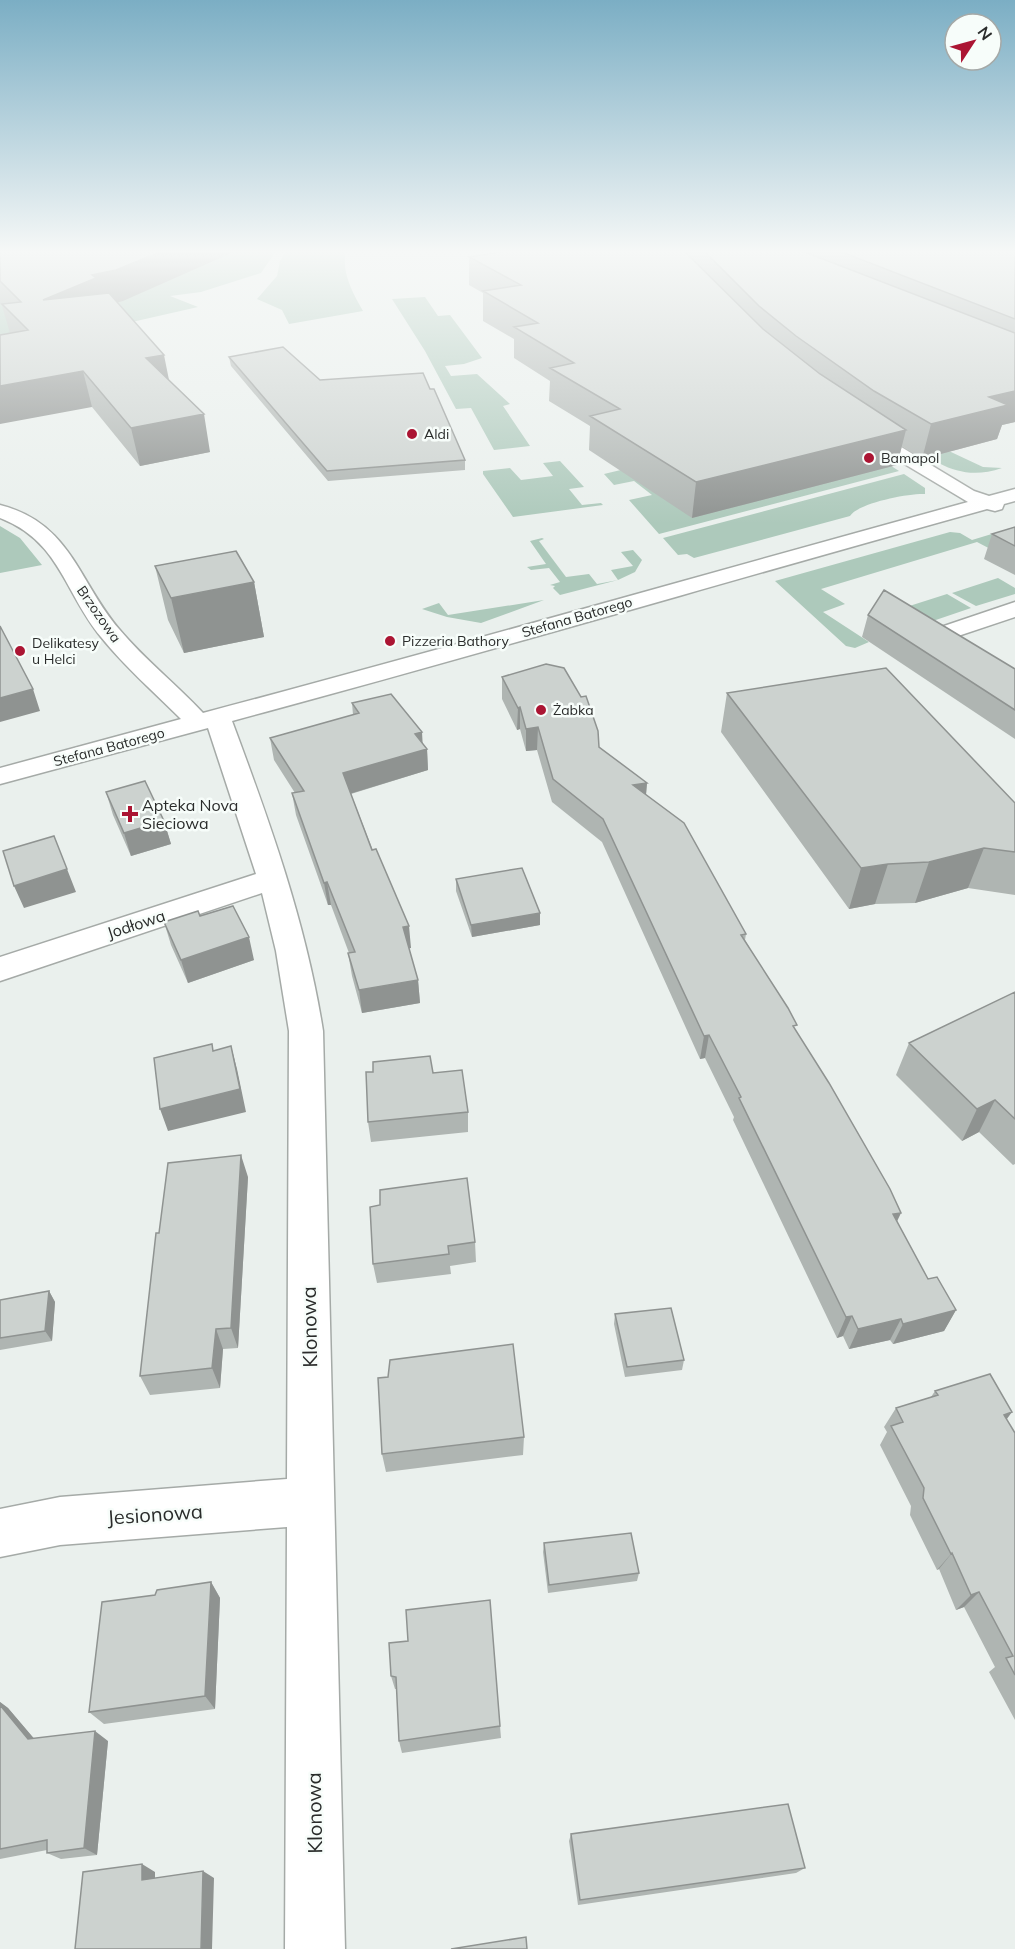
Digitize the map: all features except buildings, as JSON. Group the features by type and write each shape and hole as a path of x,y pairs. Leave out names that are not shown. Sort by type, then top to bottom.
{"street":[{"path":"851,424 967,495 1015,514"},
{"name":"Stefana Batorego","path":"0,776 208,721 1015,495"},
{"name":"Brzozowa","path":"0,511 30,522 43,532 64,558 93,611 124,650 208,721"},
{"path":"956,639 1015,609"},
{"name":"Klonowa","path":"208,721 272,879 295,961 306,1031 315,1949"},
{"name":"Jodłowa","path":"0,969 272,879"},
{"name":"Jesionowa","path":"0,1533 60,1521 311,1501"}],"green space":[{"path":"0,342 44,342 0,352"},
{"path":"419,342 470,342 482,358 464,364 445,366 451,376 477,374 510,404 503,406 530,446 494,450 471,408 456,409"},
{"path":"805,426 882,460 899,471 659,534 629,500 652,495 634,481 614,485 604,474"},
{"path":"904,443 951,452 983,467 1002,468 987,472 962,472 939,463"},
{"path":"560,461 584,487 569,489 582,505 601,503 603,505 513,517 483,474 483,471 510,468 521,480 553,476 543,463"},
{"path":"904,474 925,488 925,494 908,495 873,503 855,511 850,516 694,558 687,554 678,555 663,538"},
{"path":"0,526 20,538 42,565 0,573"},
{"path":"950,532 960,533 972,540 995,533 1010,535 1000,554 977,542 821,589 845,604 823,612 869,642 855,648 846,646 775,581"},
{"path":"544,539 539,541 566,577 589,574 597,584 618,580 560,595 553,588 555,586 550,585 560,582 549,568 531,570 527,567 546,564 530,541"},
{"path":"633,550 642,560 635,572 618,580 611,570 633,566 621,552"},
{"path":"998,578 1015,588 1015,594 976,606 952,593"},
{"path":"947,594 971,608 924,624 900,609"},
{"path":"544,600 481,623 447,617 422,609 439,603 448,615"}],"place":[{"name":"Aldi","path":"412,434"},
{"name":"Bamapol","path":"869,458"},
{"name":"Pizzeria Bathory","path":"390,641"},
{"name":"Delikatesy u Helci","path":"20,651"},
{"name":"Żabka","path":"541,710"},
{"name":"Apteka Nova Sieciowa","path":"130,814"}]}
